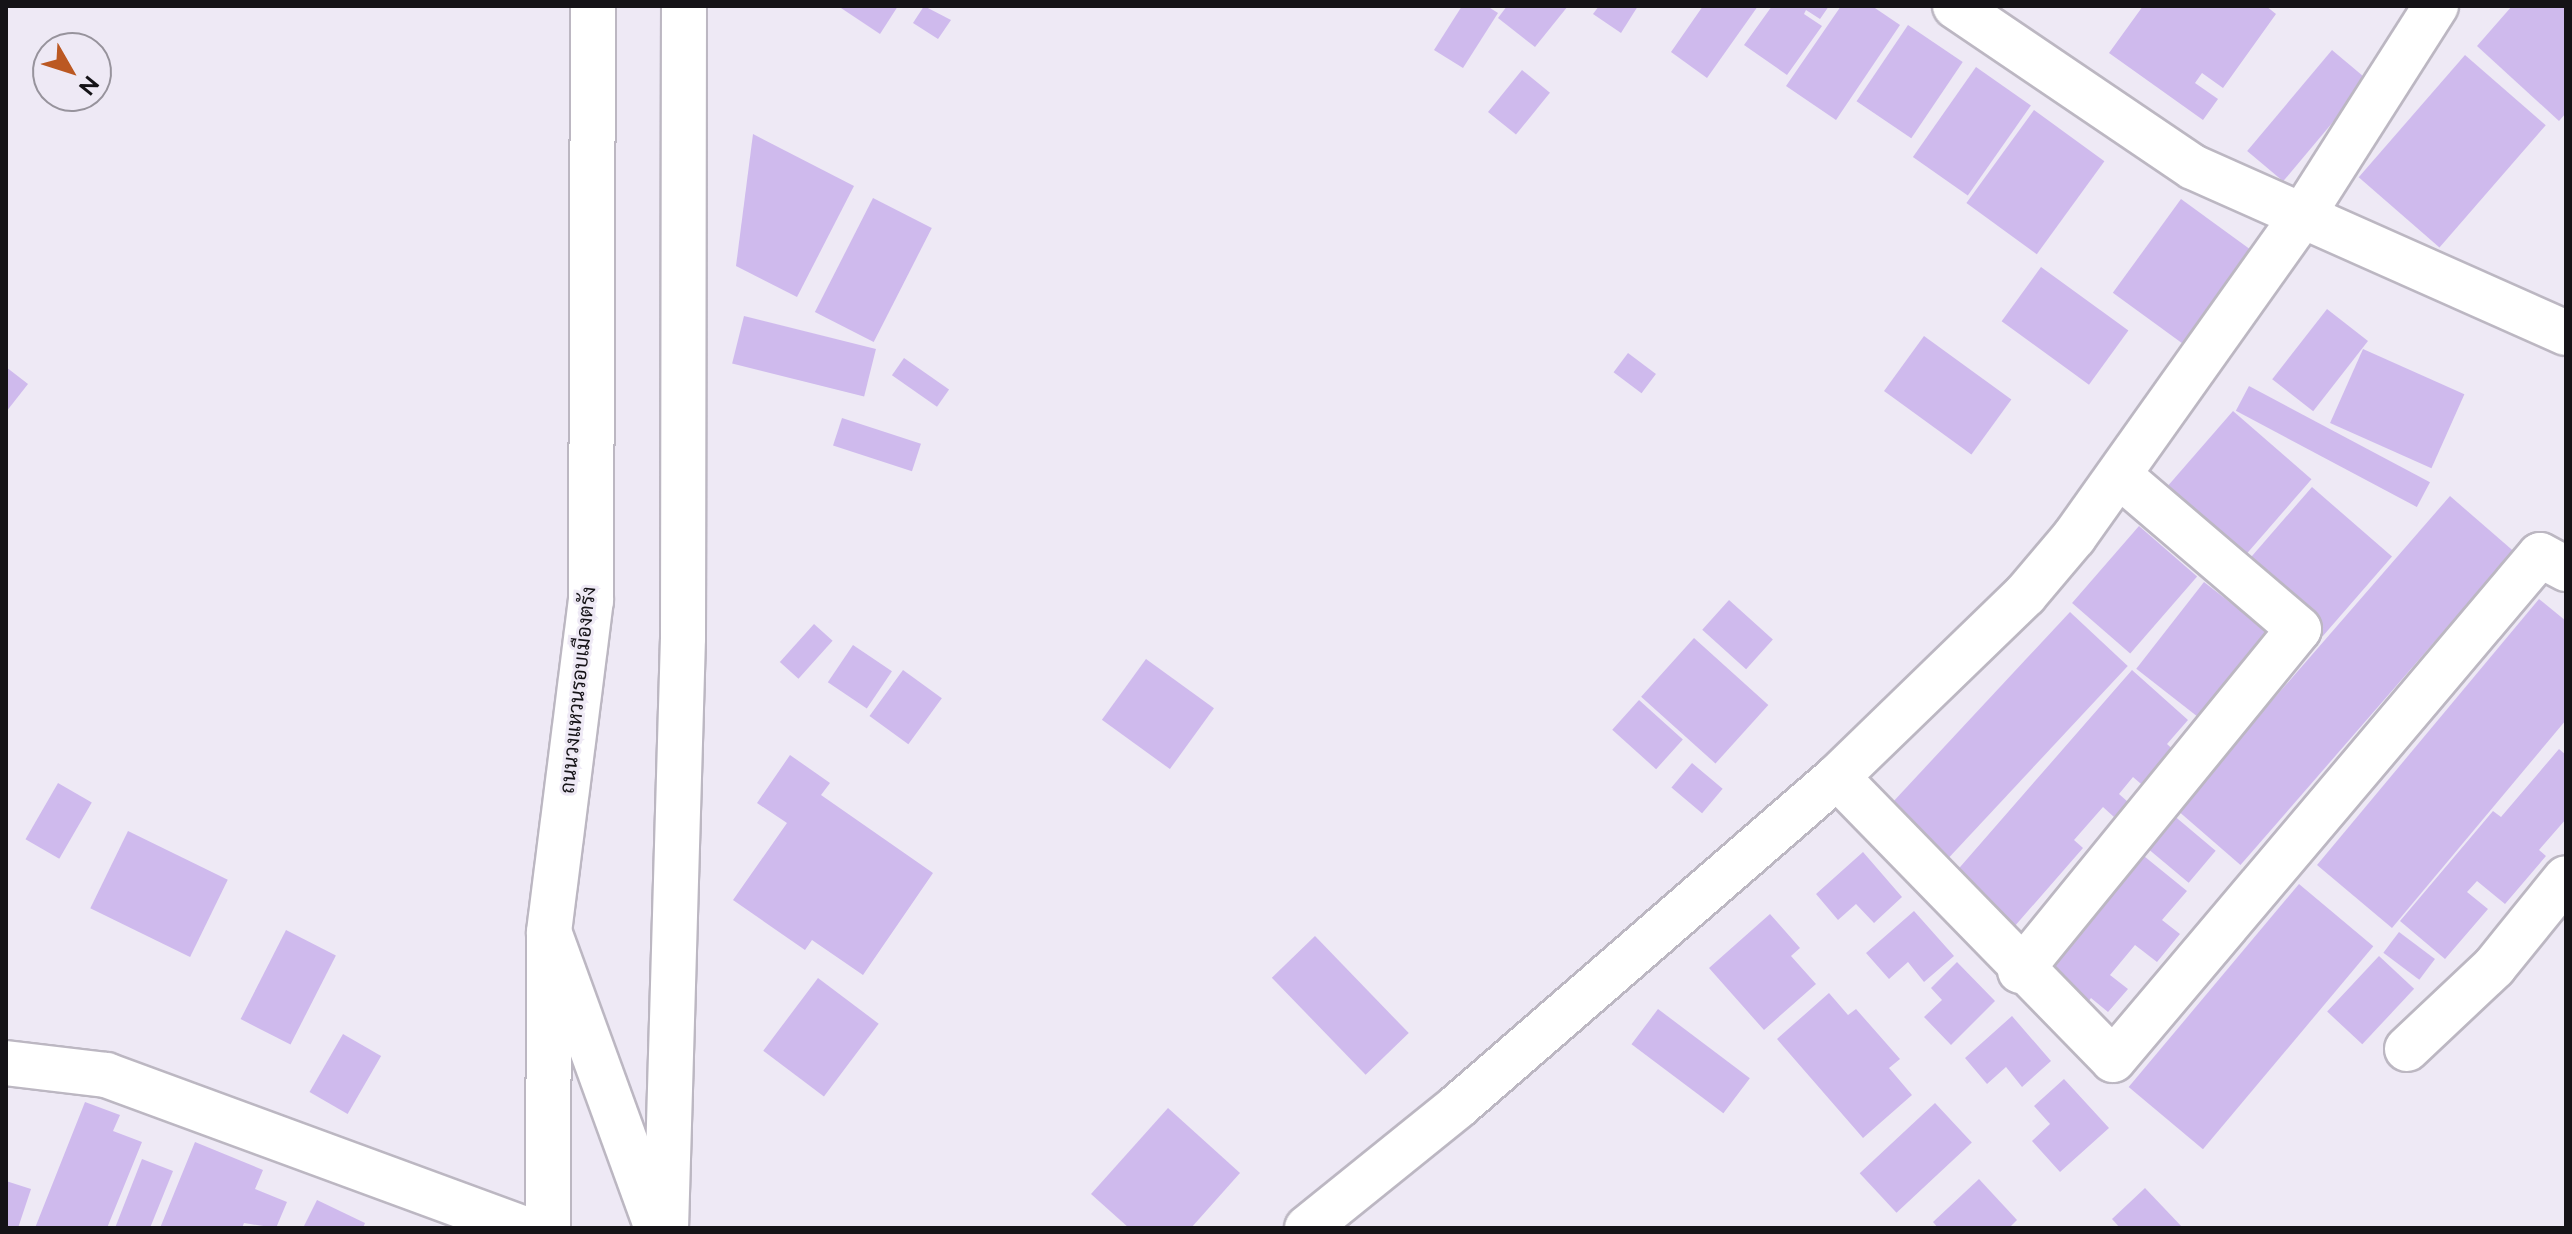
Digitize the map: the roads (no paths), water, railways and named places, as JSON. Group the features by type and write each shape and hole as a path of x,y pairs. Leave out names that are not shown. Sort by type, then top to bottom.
{"main road":[{"name":"ถนนวงแหวนรอบเมืองตรัง","path":"548,1228 549,932 591,601 593,6"},
{"path":"666,1228 683,638 684,6"},
{"path":"1955,6 2193,167 2304,213 2566,333"},
{"path":"1307,1228 1458,1106 1837,777 2025,595 2119,475 2304,213 2436,6"},
{"path":"2020,971 2299,629 2119,475"},
{"path":"1837,777 2020,971 2113,1060 2540,555 2566,569"},
{"path":"2407,1049 2494,967 2566,878"},
{"path":"549,932 657,1228"},
{"path":"6,1063 106,1075 521,1228"}]}
